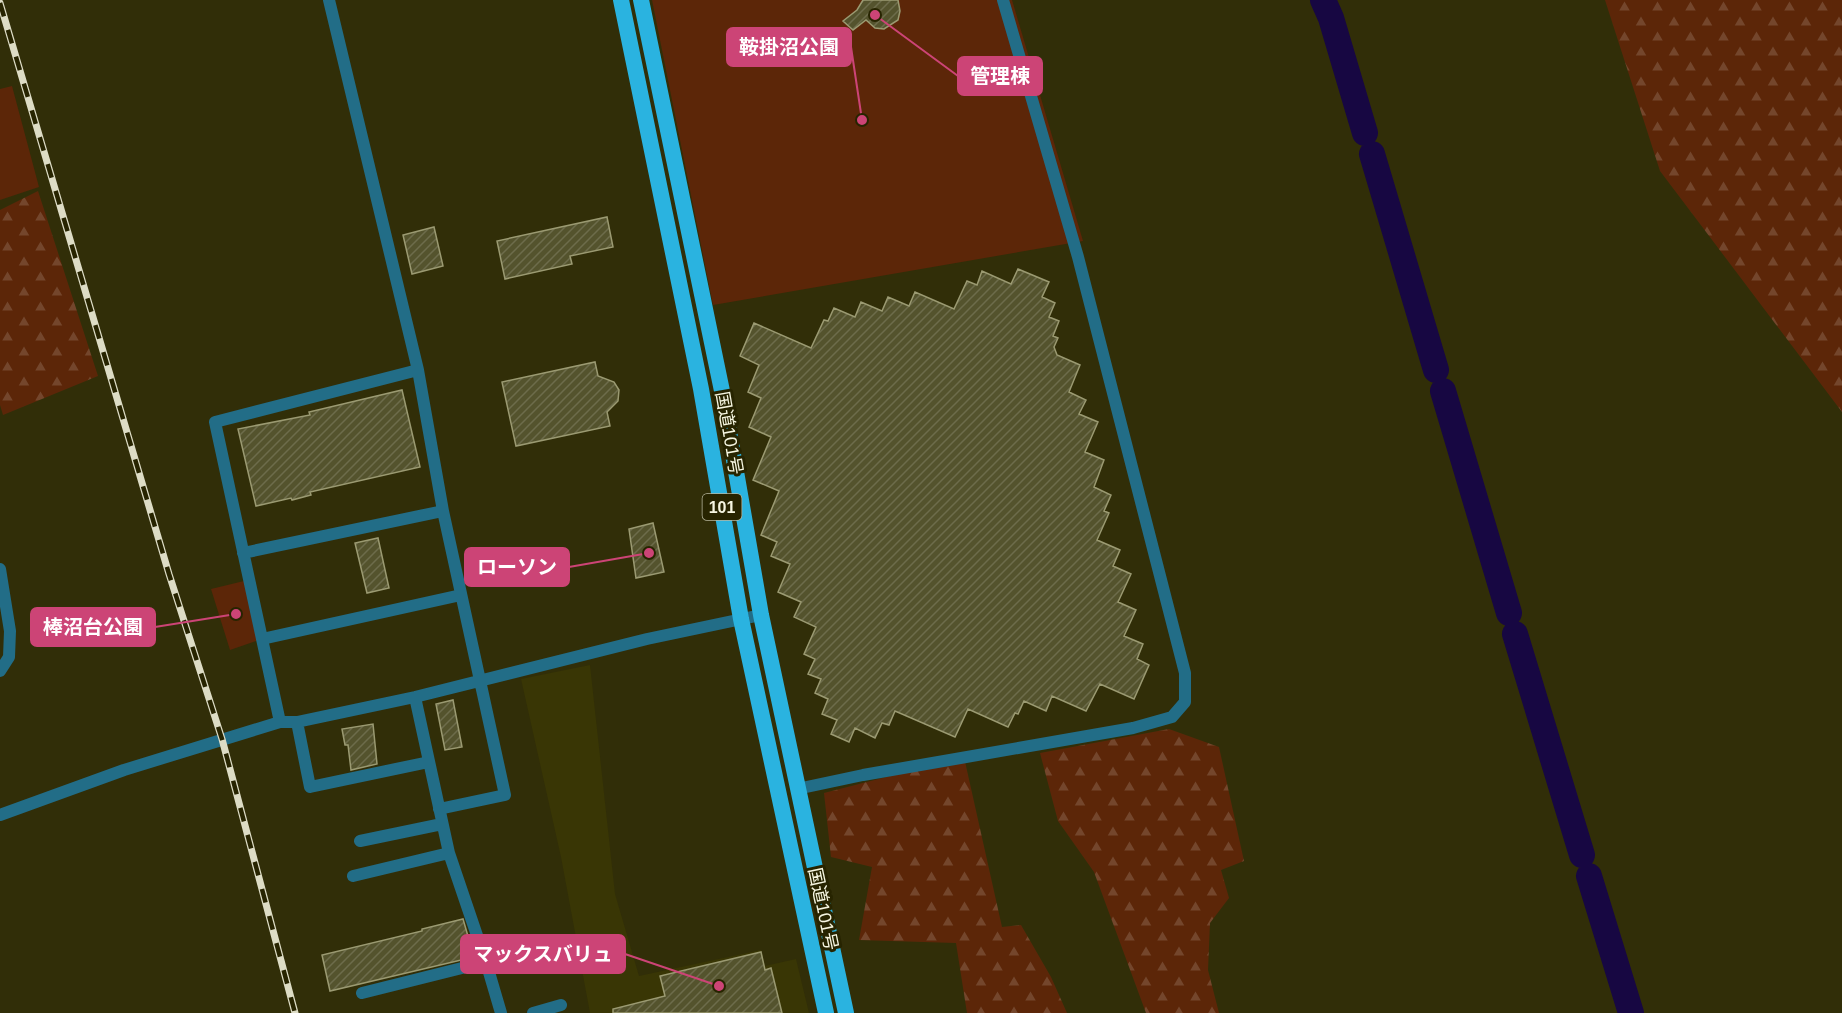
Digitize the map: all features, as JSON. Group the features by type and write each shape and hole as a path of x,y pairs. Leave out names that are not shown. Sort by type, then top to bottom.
{"highway":[{"name":"国道101号","path":"621,0 701,389 741,619 826,1013"},
{"name":"国道101号","path":"641,0 722,391 761,615 846,1013"}],"street":[{"path":"329,0 418,370 443,511 505,795 439,809"},
{"path":"797,789 863,775 1133,729 1172,717 1185,702 1185,674 1160,573 1078,256 1004,0"},
{"path":"280,722 215,422 418,370"},
{"path":"243,552 443,511"},
{"path":"0,569 10,631 9,657 0,671"},
{"path":"262,639 461,595"},
{"path":"0,815 124,770 280,722 297,722 415,697 647,639 761,615"},
{"path":"415,697 448,853 501,1013"},
{"path":"297,722 310,787 429,762"},
{"path":"360,841 442,824"},
{"path":"353,876 448,853"},
{"path":"362,993 486,962"},
{"path":"533,1013 561,1005"}],"shaded area":[{"path":"590,665 615,894 639,976 761,950 765,966 796,959 809,1013 590,1013 561,857 521,679"}],"green space":[{"path":"652,0 1012,0 1083,241 713,305"},
{"path":"1605,0 1842,0 1842,412 1660,171"},
{"path":"12,86 39,187 0,200 0,89"},
{"path":"38,191 98,376 3,415 0,405 0,210"},
{"path":"244,581 259,640 230,650 211,589"},
{"path":"1169,729 1219,747 1244,861 1221,870 1229,898 1210,923 1208,970 1219,1013 1146,1013 1094,872 1058,821 1040,753"},
{"path":"964,757 1002,927 1021,925 1051,977 1067,1013 967,1013 956,943 859,940 872,867 831,857 824,793"}],"building":[{"path":"863,0 898,0 900,11 898,20 884,29 875,28 866,20 853,30 843,21 857,10"},
{"path":"607,217 613,247 570,256 572,264 505,279 497,241"},
{"path":"434,227 443,266 412,274 403,235"},
{"path":"1018,269 1049,282 1042,297 1055,303 1049,317 1059,321 1053,336 1058,338 1054,347 1057,355 1080,365 1069,392 1086,400 1079,414 1098,422 1085,452 1104,460 1094,487 1111,495 1104,511 1109,513 1097,540 1120,550 1113,566 1131,574 1118,602 1136,610 1124,636 1143,644 1137,659 1149,665 1134,699 1100,684 1086,711 1052,696 1046,711 1024,701 1008,727 968,709 955,737 895,711 889,725 882,723 875,738 855,728 849,742 831,734 837,720 822,714 828,699 815,693 821,679 808,674 815,659 804,654 816,627 794,617 801,602 778,592 790,564 771,556 777,542 761,535 779,491 753,480 771,437 749,427 761,398 748,392 759,365 740,356 754,323 811,348 824,320 828,321 834,308 855,317 861,302 882,311 888,297 909,306 915,292 954,309 967,281 977,285 982,271 1011,284"},
{"path":"595,362 598,376 614,382 619,390 618,401 607,412 610,426 516,446 502,382"},
{"path":"402,390 420,467 310,492 311,495 292,500 291,498 256,506 238,429 310,415 309,412"},
{"path":"653,523 664,572 636,578 629,529"},
{"path":"378,538 389,588 367,593 355,543"},
{"path":"453,700 462,747 445,750 436,704"},
{"path":"373,724 377,764 351,770 348,745 345,745 342,729"},
{"path":"463,919 474,957 330,991 322,955"},
{"path":"761,952 765,970 771,968 782,1013 613,1013 613,1009 665,996 660,976"}],"waterway":[{"path":"1323,0 1331,18 1365,133"},
{"path":"1372,154 1436,370"},
{"path":"1443,391 1509,613"},
{"path":"1515,634 1582,855"},
{"path":"1589,876 1631,1013"}],"railway":[{"path":"0,3 169,574 222,739 295,1013"}],"place":[{"name":"管理棟","path":"875,15"},
{"name":"鞍掛沼公園","path":"862,120"},
{"name":"ローソン","path":"649,553"},
{"name":"棒沼台公園","path":"236,614"},
{"name":"マックスバリュ","path":"719,986"}]}
